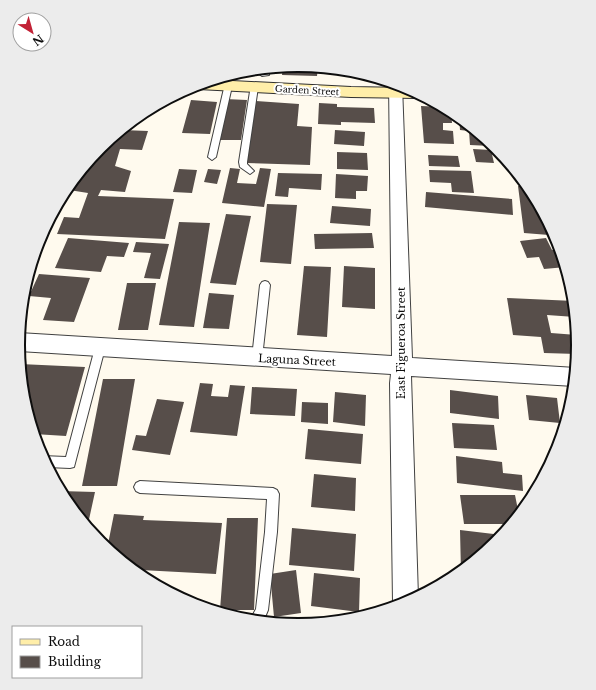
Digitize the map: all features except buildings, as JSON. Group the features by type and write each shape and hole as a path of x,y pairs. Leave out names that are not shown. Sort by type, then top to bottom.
{"main road":[{"name":"Garden Street","path":"213,85 228,86 260,77 390,88"}],"street":[{"name":"East Figueroa Street","path":"395,90 402,367 400,383 406,595"},
{"name":"Laguna Street","path":"25,343 569,377"}],"lane":[{"path":"250,171 243,164 243,162 260,77"},
{"path":"212,157 228,86"},
{"path":"257,358 265,285"},
{"path":"51,462 70,463 100,348"},
{"path":"140,487 273,494 271,532 262,609 259,615"}]}
